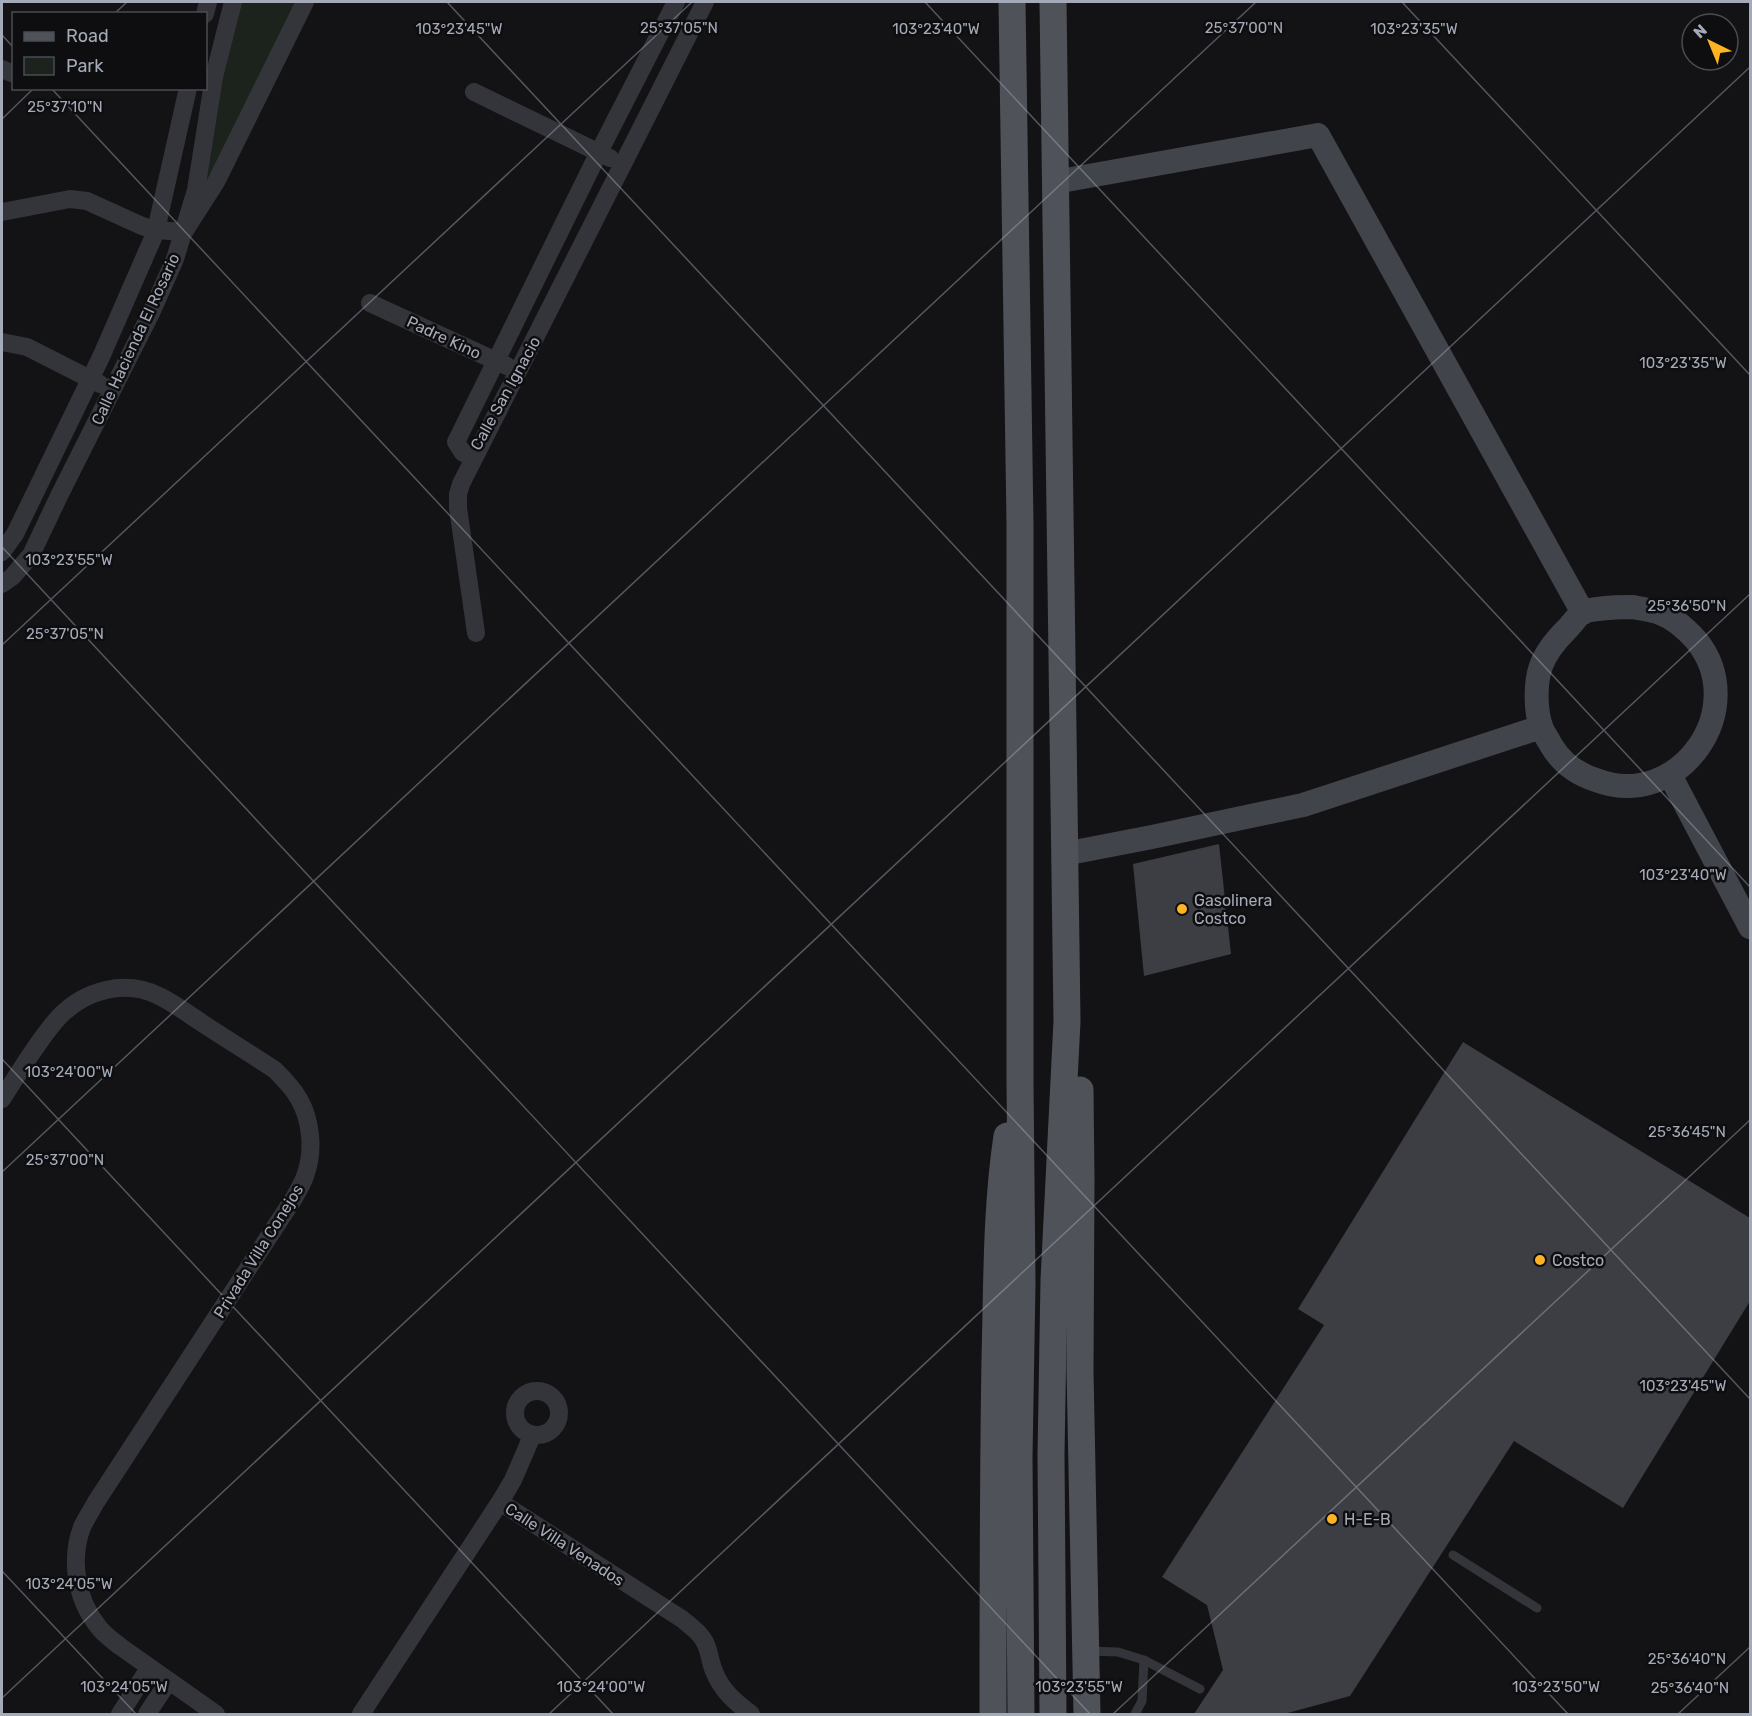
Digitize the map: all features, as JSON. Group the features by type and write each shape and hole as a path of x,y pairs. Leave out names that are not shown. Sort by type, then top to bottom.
{"main road":[{"path":"1012,2 1020,524 1022,1283 1019,1457 1020,1714"},
{"path":"1053,2 1067,1021 1054,1280 1051,1454 1053,1714"},
{"path":"1067,1021 1077,1059 1080,1091 1080,1371 1087,1714"},
{"path":"993,1714 993,1458 998,1243 1001,1176 1007,1135 1020,1082"}],"street":[{"name":"Calle Hacienda El Rosario","path":"2,584 12,577 31,555 151,313 175,259 196,190 210,75 233,2"},
{"path":"2,212 70,199 87,201 131,222 156,230 184,232 216,182 305,2"},
{"name":"Calle San Ignacio","path":"676,2 456,442 463,453 475,455 705,2"},
{"name":"Calle Hacienda El Rosario","path":"2,552 15,534 90,379 156,230 188,90"},
{"path":"474,92 622,164"},
{"path":"1055,182 1318,135 1583,613"},
{"name":"Padre Kino","path":"370,303 518,371"},
{"path":"2,342 27,347 112,389"},
{"path":"475,455 461,484 458,508 477,633"},
{"path":"25,512 47,522"},
{"path":"1633,606 1660,613 1685,628 1703,649 1714,675 1716,704 1709,731 1694,755 1670,775 1641,785 1609,785 1580,775 1556,754 1541,727 1536,696 1541,666 1557,639 1583,613 1633,606"},
{"path":"1064,854 1303,805 1541,727"},
{"path":"1670,775 1750,927"},
{"name":"Privada Villa Conejos","path":"2,1100 47,1031 73,1004 88,995 104,990 134,987 159,995 275,1070 290,1085 300,1100 306,1118 310,1135 309,1162 306,1175 294,1198 82,1527 77,1547 76,1571 86,1609 106,1635 149,1668"},
{"path":"500,1502 513,1480 532,1436"},
{"name":"Calle Villa Venados","path":"361,1714 500,1502 689,1625 703,1638 721,1686 735,1702 751,1714"},
{"path":"120,1714 149,1668 216,1714"},
{"path":"147,1714 168,1682"}],"lane":[{"path":"1453,1555 1537,1608"},
{"path":"1085,1651 1118,1652 1144,1659 1200,1689"},
{"path":"1135,1714 1143,1701 1144,1659"}],"green space":[{"path":"238,2 297,2 201,196 220,79"}],"building":[{"name":"Gasolinera Costco","path":"1219,844 1231,954 1144,976 1133,864"},
{"name":"Costco","path":"1463,1042 1750,1218 1750,1301 1623,1508 1514,1441 1350,1696 1284,1714 1194,1714 1223,1670 1207,1605 1162,1577 1324,1325 1298,1309"}],"place":[{"name":"Gasolinera Costco","path":"1182,909"},
{"name":"Costco","path":"1540,1260"},
{"name":"H-E-B","path":"1332,1519"}]}
